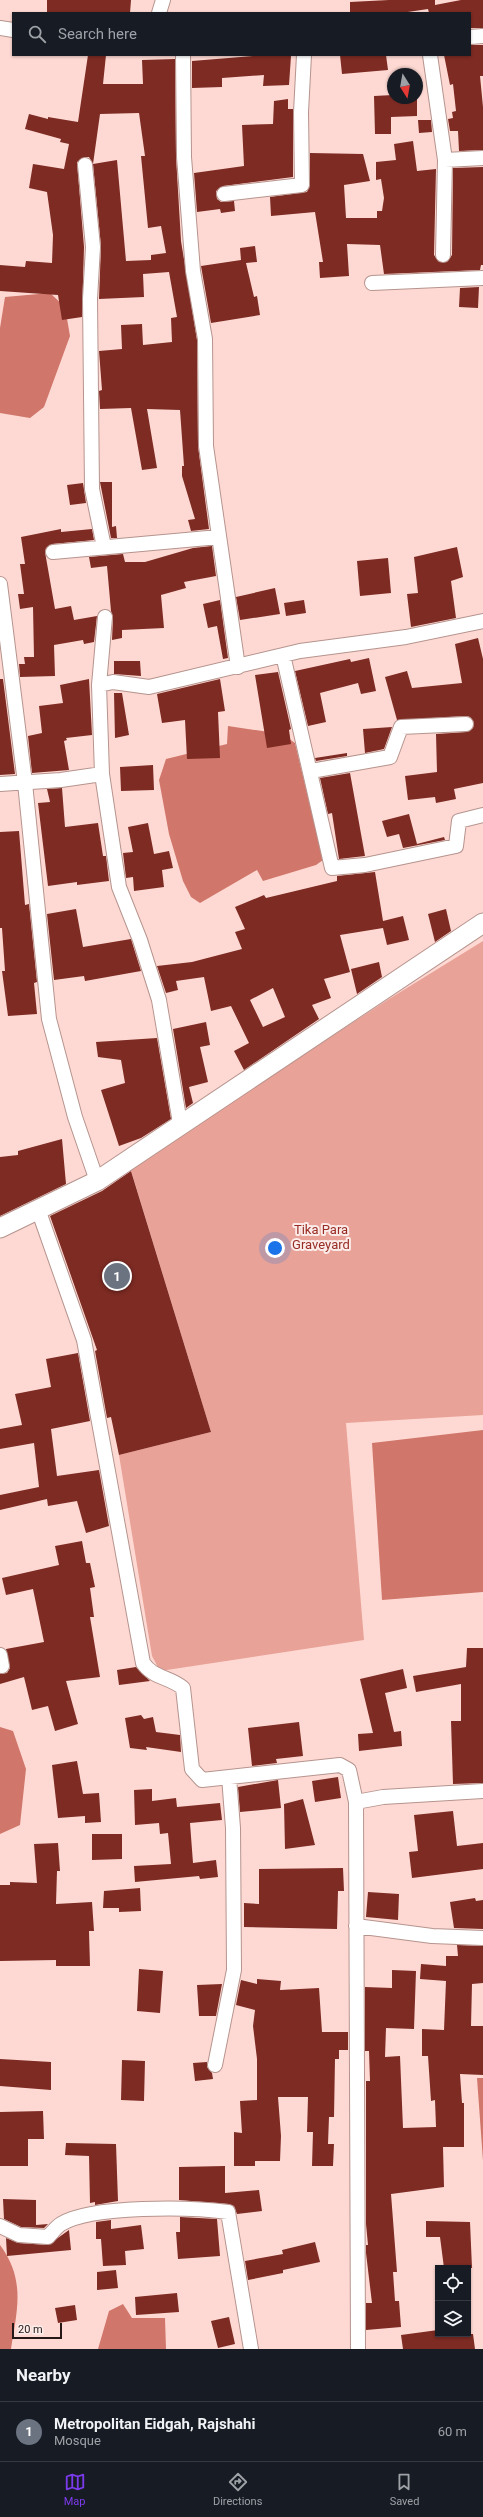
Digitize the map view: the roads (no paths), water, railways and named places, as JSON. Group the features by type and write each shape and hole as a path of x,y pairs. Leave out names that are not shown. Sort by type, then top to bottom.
{"main road":[{"path":"0,1228 97,1181 180,1123 483,923"}],"street":[{"path":"159,12 163,0"},
{"path":"0,28 12,30"},
{"path":"471,37 483,36"},
{"path":"183,56 185,172 193,271 205,339 206,446 238,667"},
{"path":"224,194 302,185 301,112 304,56"},
{"path":"430,56 445,160 443,255"},
{"path":"445,160 483,158"},
{"path":"85,165 93,247 90,299 92,489 104,547"},
{"path":"372,283 483,278"},
{"path":"53,552 219,537"},
{"path":"0,584 25,783 49,1019 75,1117 97,1181"},
{"path":"105,617 99,685 102,774 119,886 140,940 159,1000 180,1123"},
{"path":"99,685 113,682 149,687 238,667 283,655 406,637 483,621"},
{"path":"283,655 311,771 332,868 365,865 456,846 459,822 483,815"},
{"path":"311,771 390,757 400,727 466,724"},
{"path":"0,784 25,783 102,774"},
{"path":"38,1209 84,1340 143,1663 150,1673 175,1681 183,1688 192,1769 202,1780 340,1765 349,1770 356,1802 358,2349"},
{"path":"215,2065 234,1970 234,1828 229,1777"},
{"path":"356,1802 383,1797 483,1791"},
{"path":"356,1926 432,1936 483,1938"},
{"path":"0,2226 19,2235 48,2237 61,2224 84,2216 141,2209 204,2208 228,2212 252,2349"}],"place":[{"name":"Metropolitan Eidgah, Rajshahi","path":"117,1276"}],"park label":[{"name":"Tika Para Graveyard","path":"321,1236"}]}
